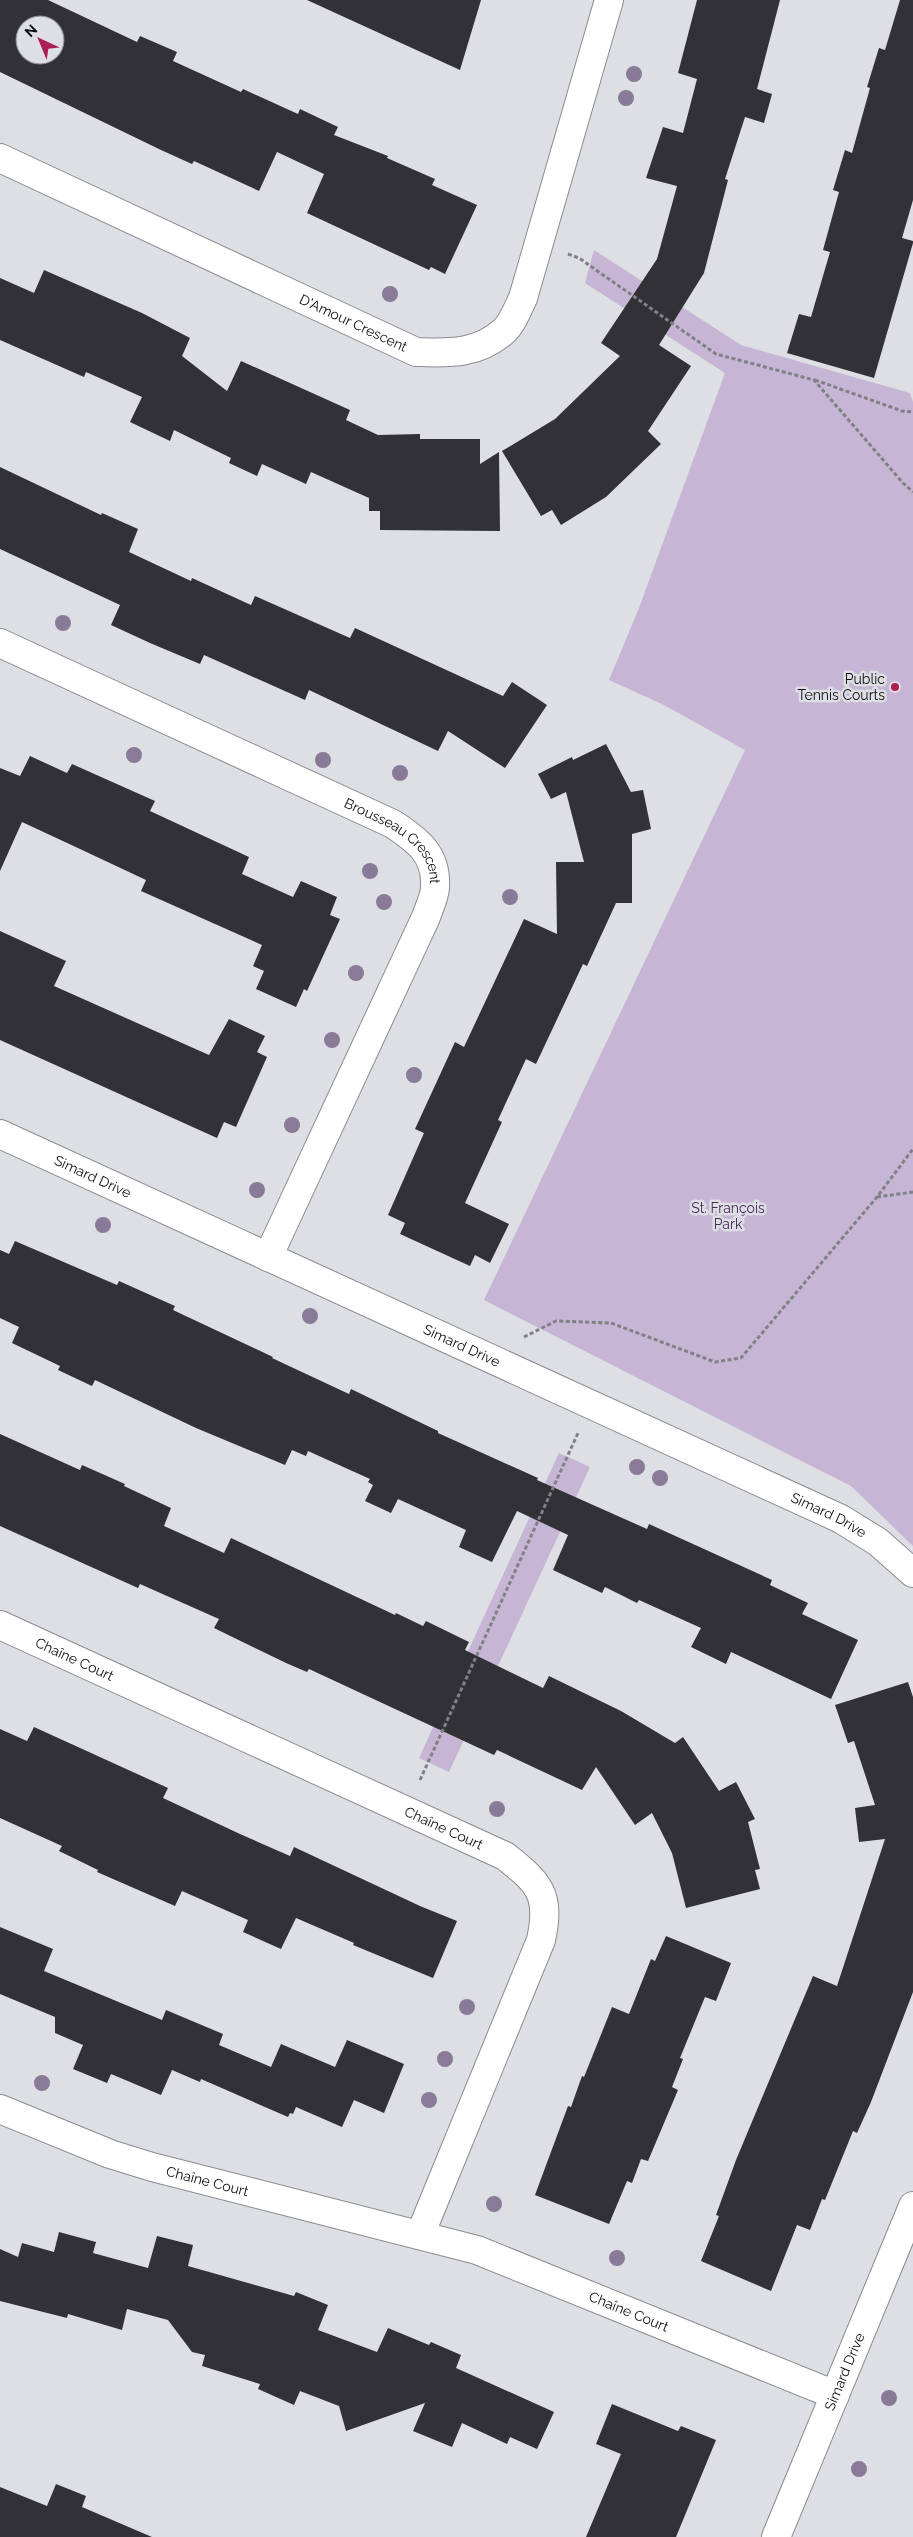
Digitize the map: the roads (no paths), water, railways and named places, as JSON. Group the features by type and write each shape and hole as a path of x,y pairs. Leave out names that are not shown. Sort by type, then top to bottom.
{"street":[{"name":"D'Amour Crescent","path":"0,158 416,352 458,353 481,346 505,331 523,298 609,0"},
{"name":"Brousseau Crescent","path":"0,643 393,824 413,838 430,855 436,887 426,917 268,1257"},
{"name":"Simard Drive","path":"0,1134 841,1519 878,1542 913,1574"},
{"name":"Chaîne Court","path":"0,1625 505,1856 531,1877 545,1901 545,1920 541,1940 420,2235"},
{"name":"Chaîne Court","path":"0,2109 110,2154 152,2167 477,2250 835,2395"},
{"name":"Simard Drive","path":"776,2537 913,2206"}],"place":[{"name":"Public Tennis Courts","path":"895,687"}],"park label":[{"name":"St. François Park","path":"728,1216"}]}
